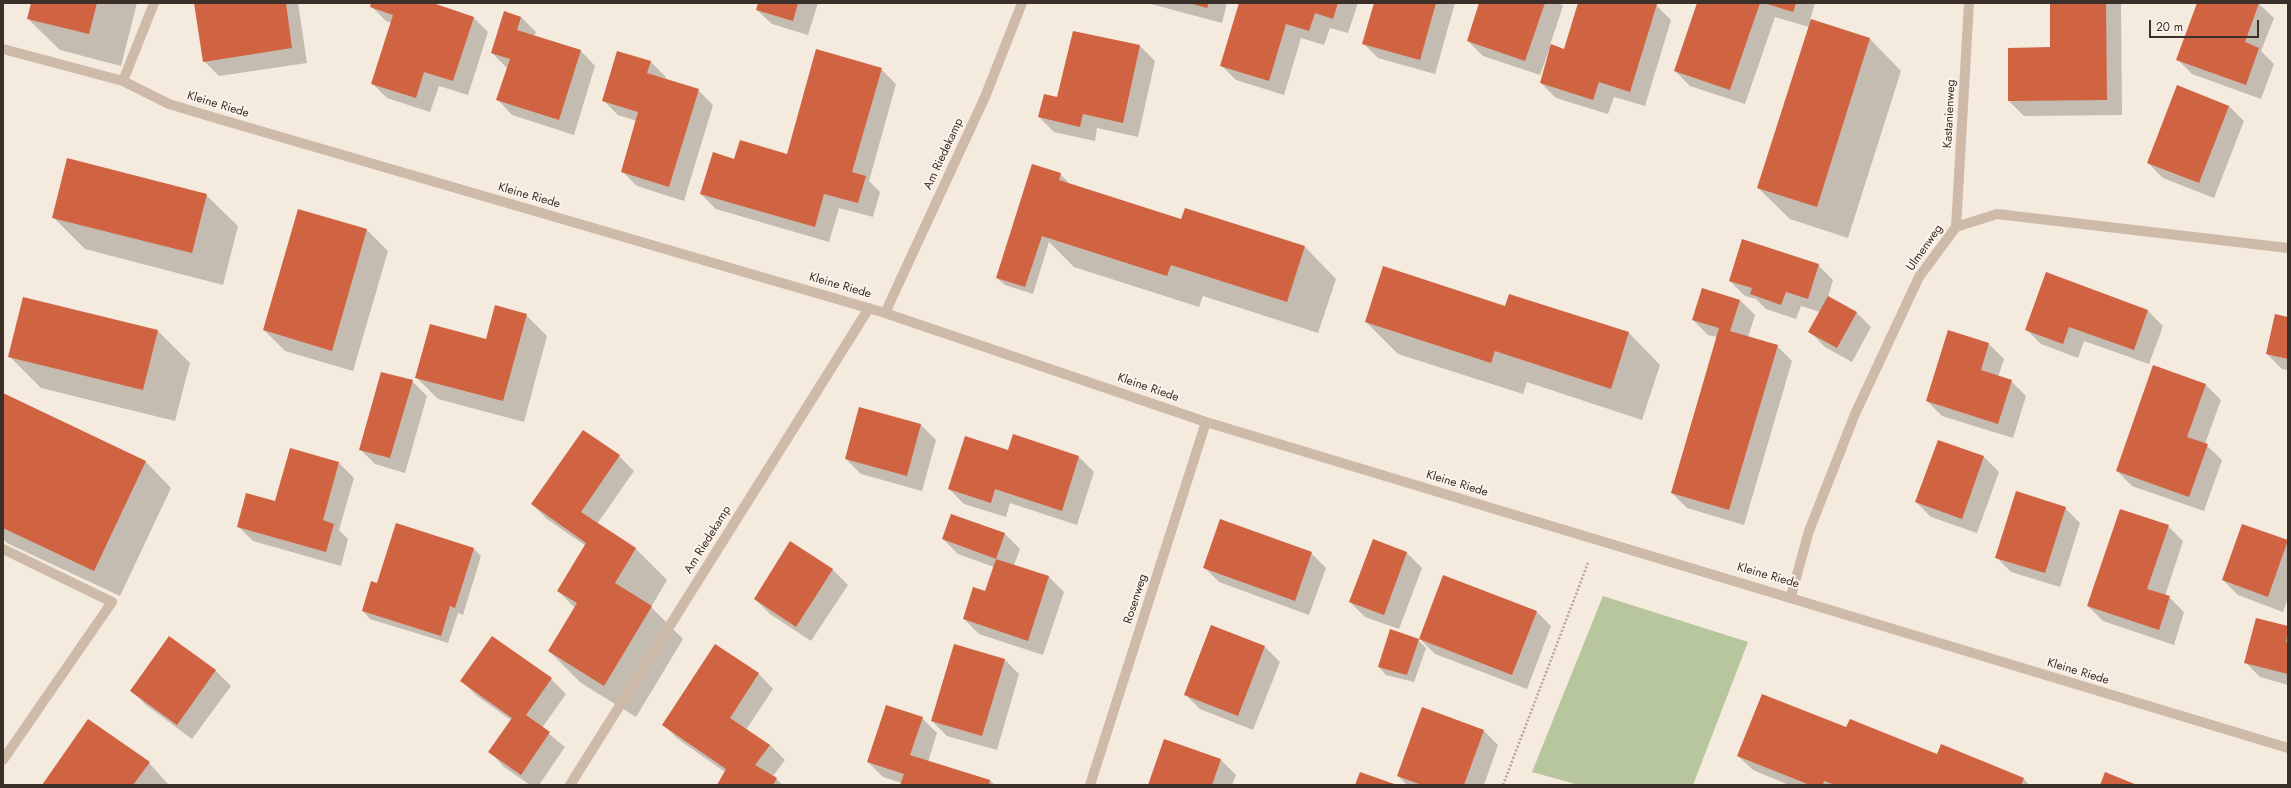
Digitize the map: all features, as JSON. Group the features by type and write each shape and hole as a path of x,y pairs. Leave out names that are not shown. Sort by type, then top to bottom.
{"street":[{"path":"123,81 154,3"},
{"name":"Am Riedekamp","path":"884,313 985,97 1022,3"},
{"name":"Kastanienweg","path":"1956,227 1969,3"},
{"name":"Kleine Riede","path":"3,48 123,81 169,104 218,119 869,308 1206,422 1598,540 1791,596 2288,748"},
{"name":"Ulmenweg","path":"1791,596 1809,532 1855,414 1919,277 1956,227 1998,214 2288,248"},
{"name":"Am Riedekamp","path":"570,785 869,308"},
{"name":"Rosenweg","path":"1090,785 1206,422"},
{"path":"3,550 112,602 3,760"}],"path":[{"path":"1503,785 1598,540"}],"green space":[{"path":"1603,596 1748,642 1693,785 1579,785 1532,772"}],"building":[{"path":"31,3 97,3 89,34 27,19"},
{"path":"194,3 286,3 292,48 203,62"},
{"path":"371,3 433,3 474,17 453,81 424,72 416,98 371,84 393,15 370,7"},
{"path":"758,3 798,3 793,21 756,10"},
{"path":"1189,3 1209,3 1207,8"},
{"path":"1239,3 1338,3 1333,19 1315,13 1309,31 1286,24 1269,81 1220,66"},
{"path":"1374,3 1436,3 1420,60 1362,44"},
{"path":"1479,3 1545,3 1525,61 1467,41"},
{"path":"1578,3 1657,4 1630,92 1599,82 1593,100 1540,83 1551,44 1564,49"},
{"path":"1697,3 1760,3 1730,90 1674,71"},
{"path":"1764,3 1796,3 1793,12"},
{"path":"2050,3 2106,3 2107,100 2008,101 2008,48 2050,47"},
{"path":"2197,3 2259,3 2245,42 2259,48 2246,85 2176,60"},
{"path":"504,11 521,17 517,30 581,50 559,120 496,100 510,59 491,53"},
{"path":"1811,19 1870,38 1817,207 1757,188"},
{"path":"1073,31 1140,45 1123,123 1083,114 1080,127 1038,117 1044,94 1057,97"},
{"path":"816,49 882,68 852,172 866,176 858,203 824,194 815,227 700,194 713,152 734,159 740,140 787,154"},
{"path":"617,51 651,61 647,73 699,89 669,187 621,172 638,112 602,101"},
{"path":"2177,85 2229,106 2199,183 2147,163"},
{"path":"67,158 207,194 192,253 52,218"},
{"path":"1032,164 1061,173 1059,180 1181,219 1185,208 1305,246 1287,302 1171,265 1167,276 1042,236 1025,287 996,278"},
{"path":"298,209 367,229 332,351 263,330"},
{"path":"1742,239 1819,264 1808,299 1786,292 1781,305 1750,294 1752,288 1729,281"},
{"path":"1383,266 1505,306 1509,294 1629,332 1611,389 1495,351 1491,363 1365,322"},
{"path":"2046,272 2148,310 2134,350 2069,327 2063,344 2025,330"},
{"path":"1702,288 1740,300 1730,331 1778,345 1729,510 1671,493 1719,328 1692,320"},
{"path":"1828,296 1857,312 1837,348 1808,332"},
{"path":"23,297 158,330 143,390 8,357"},
{"path":"495,305 527,314 503,401 415,378 430,324 486,339"},
{"path":"2275,314 2288,317 2288,359 2266,354"},
{"path":"1948,330 1989,343 1981,370 2012,380 1998,424 1926,401"},
{"path":"2153,365 2206,384 2187,437 2208,444 2189,497 2116,471"},
{"path":"381,372 413,380 390,458 359,450"},
{"path":"3,393 146,461 94,571 3,528"},
{"path":"859,407 921,424 907,476 845,459"},
{"path":"583,430 620,455 581,512 636,548 615,583 652,606 604,686 548,651 577,603 557,591 586,543 531,504"},
{"path":"1013,434 1079,456 1062,511 995,489 991,503 948,489 965,436 1008,450"},
{"path":"1938,440 1984,456 1962,519 1915,502"},
{"path":"290,448 339,462 323,520 334,524 326,552 237,527 246,493 275,501"},
{"path":"2016,491 2066,507 2045,573 1995,558"},
{"path":"2120,509 2169,525 2147,589 2170,596 2159,630 2087,606"},
{"path":"951,514 1005,533 996,559 942,539"},
{"path":"1220,519 1312,552 1295,601 1203,568"},
{"path":"396,523 474,548 455,608 450,606 441,636 362,611 371,581 377,583"},
{"path":"2242,524 2288,540 2268,597 2222,580"},
{"path":"1373,539 1407,552 1384,615 1349,602"},
{"path":"790,541 833,569 796,627 754,599"},
{"path":"996,559 1049,576 1028,641 963,619 973,587 985,591"},
{"path":"1443,575 1537,611 1512,675 1419,639"},
{"path":"2256,618 2288,626 2286,642 2288,643 2288,674 2244,663"},
{"path":"1211,625 1265,646 1238,716 1184,695"},
{"path":"1390,629 1419,639 1407,675 1378,667"},
{"path":"169,636 216,670 177,725 130,691"},
{"path":"492,636 552,678 526,715 550,732 521,775 488,752 512,718 460,681"},
{"path":"715,644 759,673 730,718 770,745 755,765 777,778 773,785 717,785 726,769 662,725"},
{"path":"954,644 1005,659 982,736 931,721"},
{"path":"1762,694 1846,727 1850,719 1937,754 1941,744 2024,778 2021,785 1835,785 1824,781 1823,785 1810,785 1737,756"},
{"path":"886,705 923,717 910,755 990,780 989,785 900,785 904,774 867,762"},
{"path":"1422,707 1484,730 1464,785 1422,785 1397,776"},
{"path":"88,719 150,762 133,785 42,785"},
{"path":"1164,739 1221,759 1212,785 1148,785"},
{"path":"1360,772 1397,785 1355,785"},
{"path":"2105,772 2137,785 2100,785"}]}
